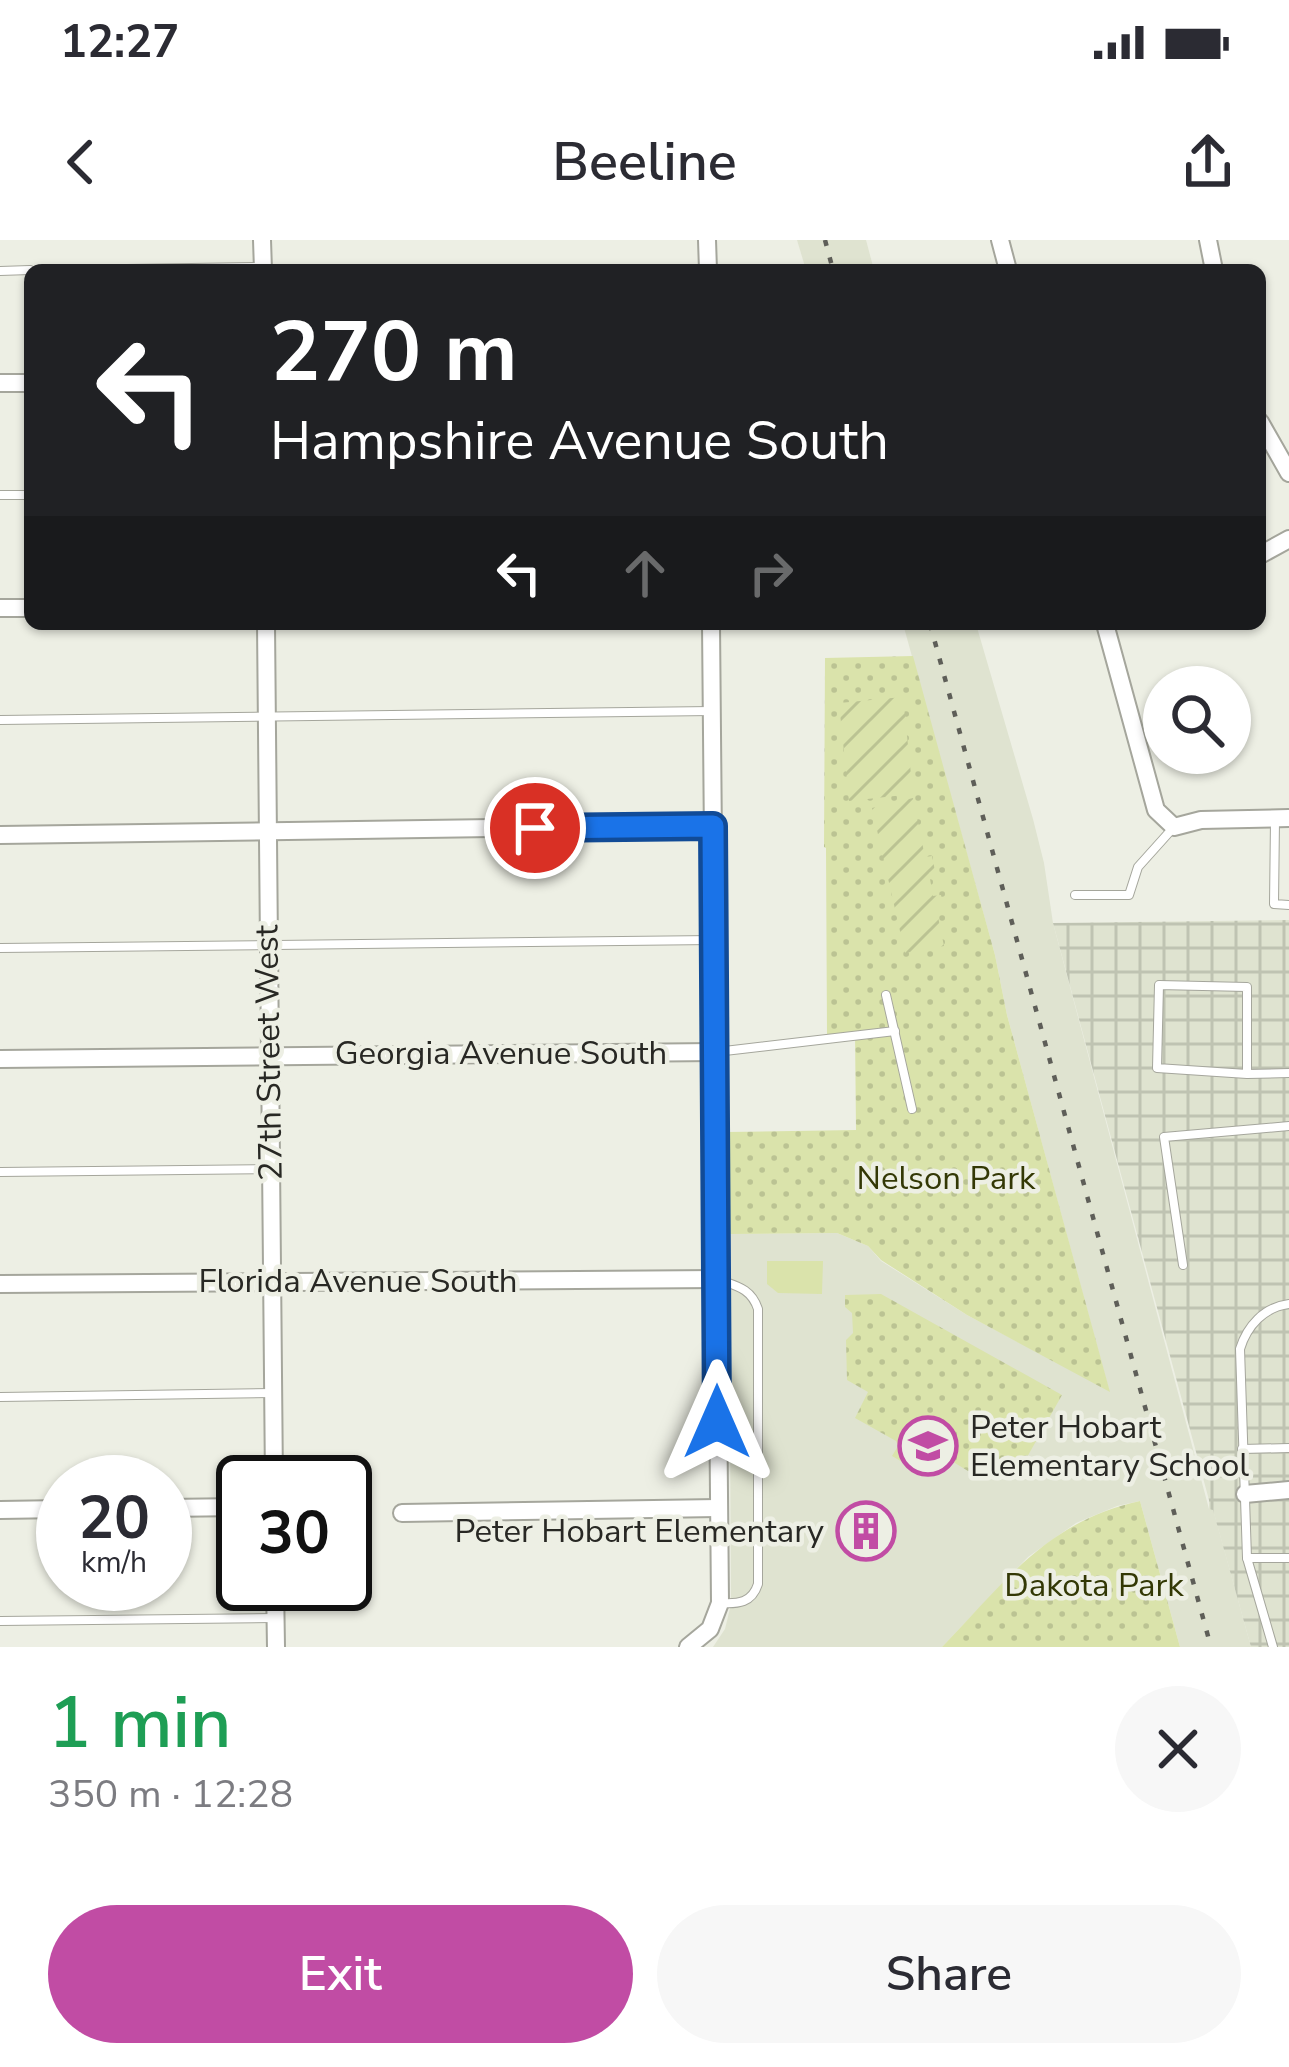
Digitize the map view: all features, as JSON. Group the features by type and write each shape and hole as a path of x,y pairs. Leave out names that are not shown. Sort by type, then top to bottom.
{"street":[{"path":"1266,433 1289,473"},
{"name":"27th Street West","path":"266,630 274,1455"},
{"path":"688,1647 704,1636 717,1611 711,630"},
{"path":"1108,630 1156,810 1174,826 1202,820 1282,818"},
{"path":"0,835 713,826"},
{"name":"Georgia Avenue South","path":"0,1059 715,1052"},
{"name":"Florida Avenue South","path":"0,1284 716,1279"},
{"path":"1245,1493 1289,1490"},
{"path":"402,1513 718,1508"},
{"path":"0,1510 36,1509"},
{"path":"275,1611 276,1647"}],"lane":[{"path":"0,720 712,711"},
{"path":"1282,818 1274,904 1289,905"},
{"path":"1075,896 1129,895 1138,867 1174,826"},
{"path":"0,948 715,940"},
{"path":"1247,1074 1247,987 1159,985 1156,1068 1247,1074 1289,1073"},
{"path":"886,995 912,1109"},
{"path":"715,1052 895,1031"},
{"path":"1183,1265 1164,1137 1289,1126"},
{"path":"0,1172 270,1169"},
{"path":"716,1279 746,1290 758,1309 758,1584 745,1601 717,1611"},
{"path":"1274,1647 1247,1558 1242,1341 1264,1313 1289,1304"},
{"path":"0,1397 273,1393"},
{"path":"1242,1449 1289,1448"},
{"path":"1247,1558 1289,1558"},
{"path":"0,1621 275,1618"}],"shaded area":[{"path":"797,240 866,240 872,264 804,264"},
{"name":"Peter Hobart Elementary School","path":"905,630 978,630 1033,819 1053,923 1209,1509 1213,1509 1251,1647 1180,1647 1140,1501 1076,1523 1028,1557 942,1647 713,1647 725,1629 731,1604 729,1234 837,1233 868,1246 881,1261 967,1315 1109,1390 1007,1015 995,955"},
{"path":"1289,920 1289,1647 1251,1647 1209,1509 1053,923"}],"green space":[{"name":"Nelson Park","path":"913,656 1110,1392 967,1315 881,1260 868,1246 837,1233 729,1234 727,1132 856,1130 855,1032 827,1035 825,658"},
{"path":"903,697 913,794 849,801 839,703"},
{"path":"913,798 925,857 932,856 933,896 941,895 944,911 937,912 944,946 905,953 872,808"},
{"path":"767,1261 823,1261 822,1294 778,1293 767,1284"},
{"path":"881,1294 1062,1395 1017,1475 992,1463 968,1471 932,1449 921,1449 920,1464 930,1469 926,1476 892,1456 896,1441 855,1418 868,1392 847,1380 846,1340 853,1333 845,1295"},
{"name":"Dakota Park","path":"1140,1501 1180,1647 942,1647 1007,1578 1053,1539 1107,1510"}],"railway":[{"path":"825,240 831,264"},
{"path":"932,630 1211,1647"}],"place":[{"name":"Peter Hobart Elementary School","path":"928,1446"},
{"name":"Peter Hobart Elementary","path":"866,1531"}],"route":[{"path":"535,828 713,826 717,1422"}]}
